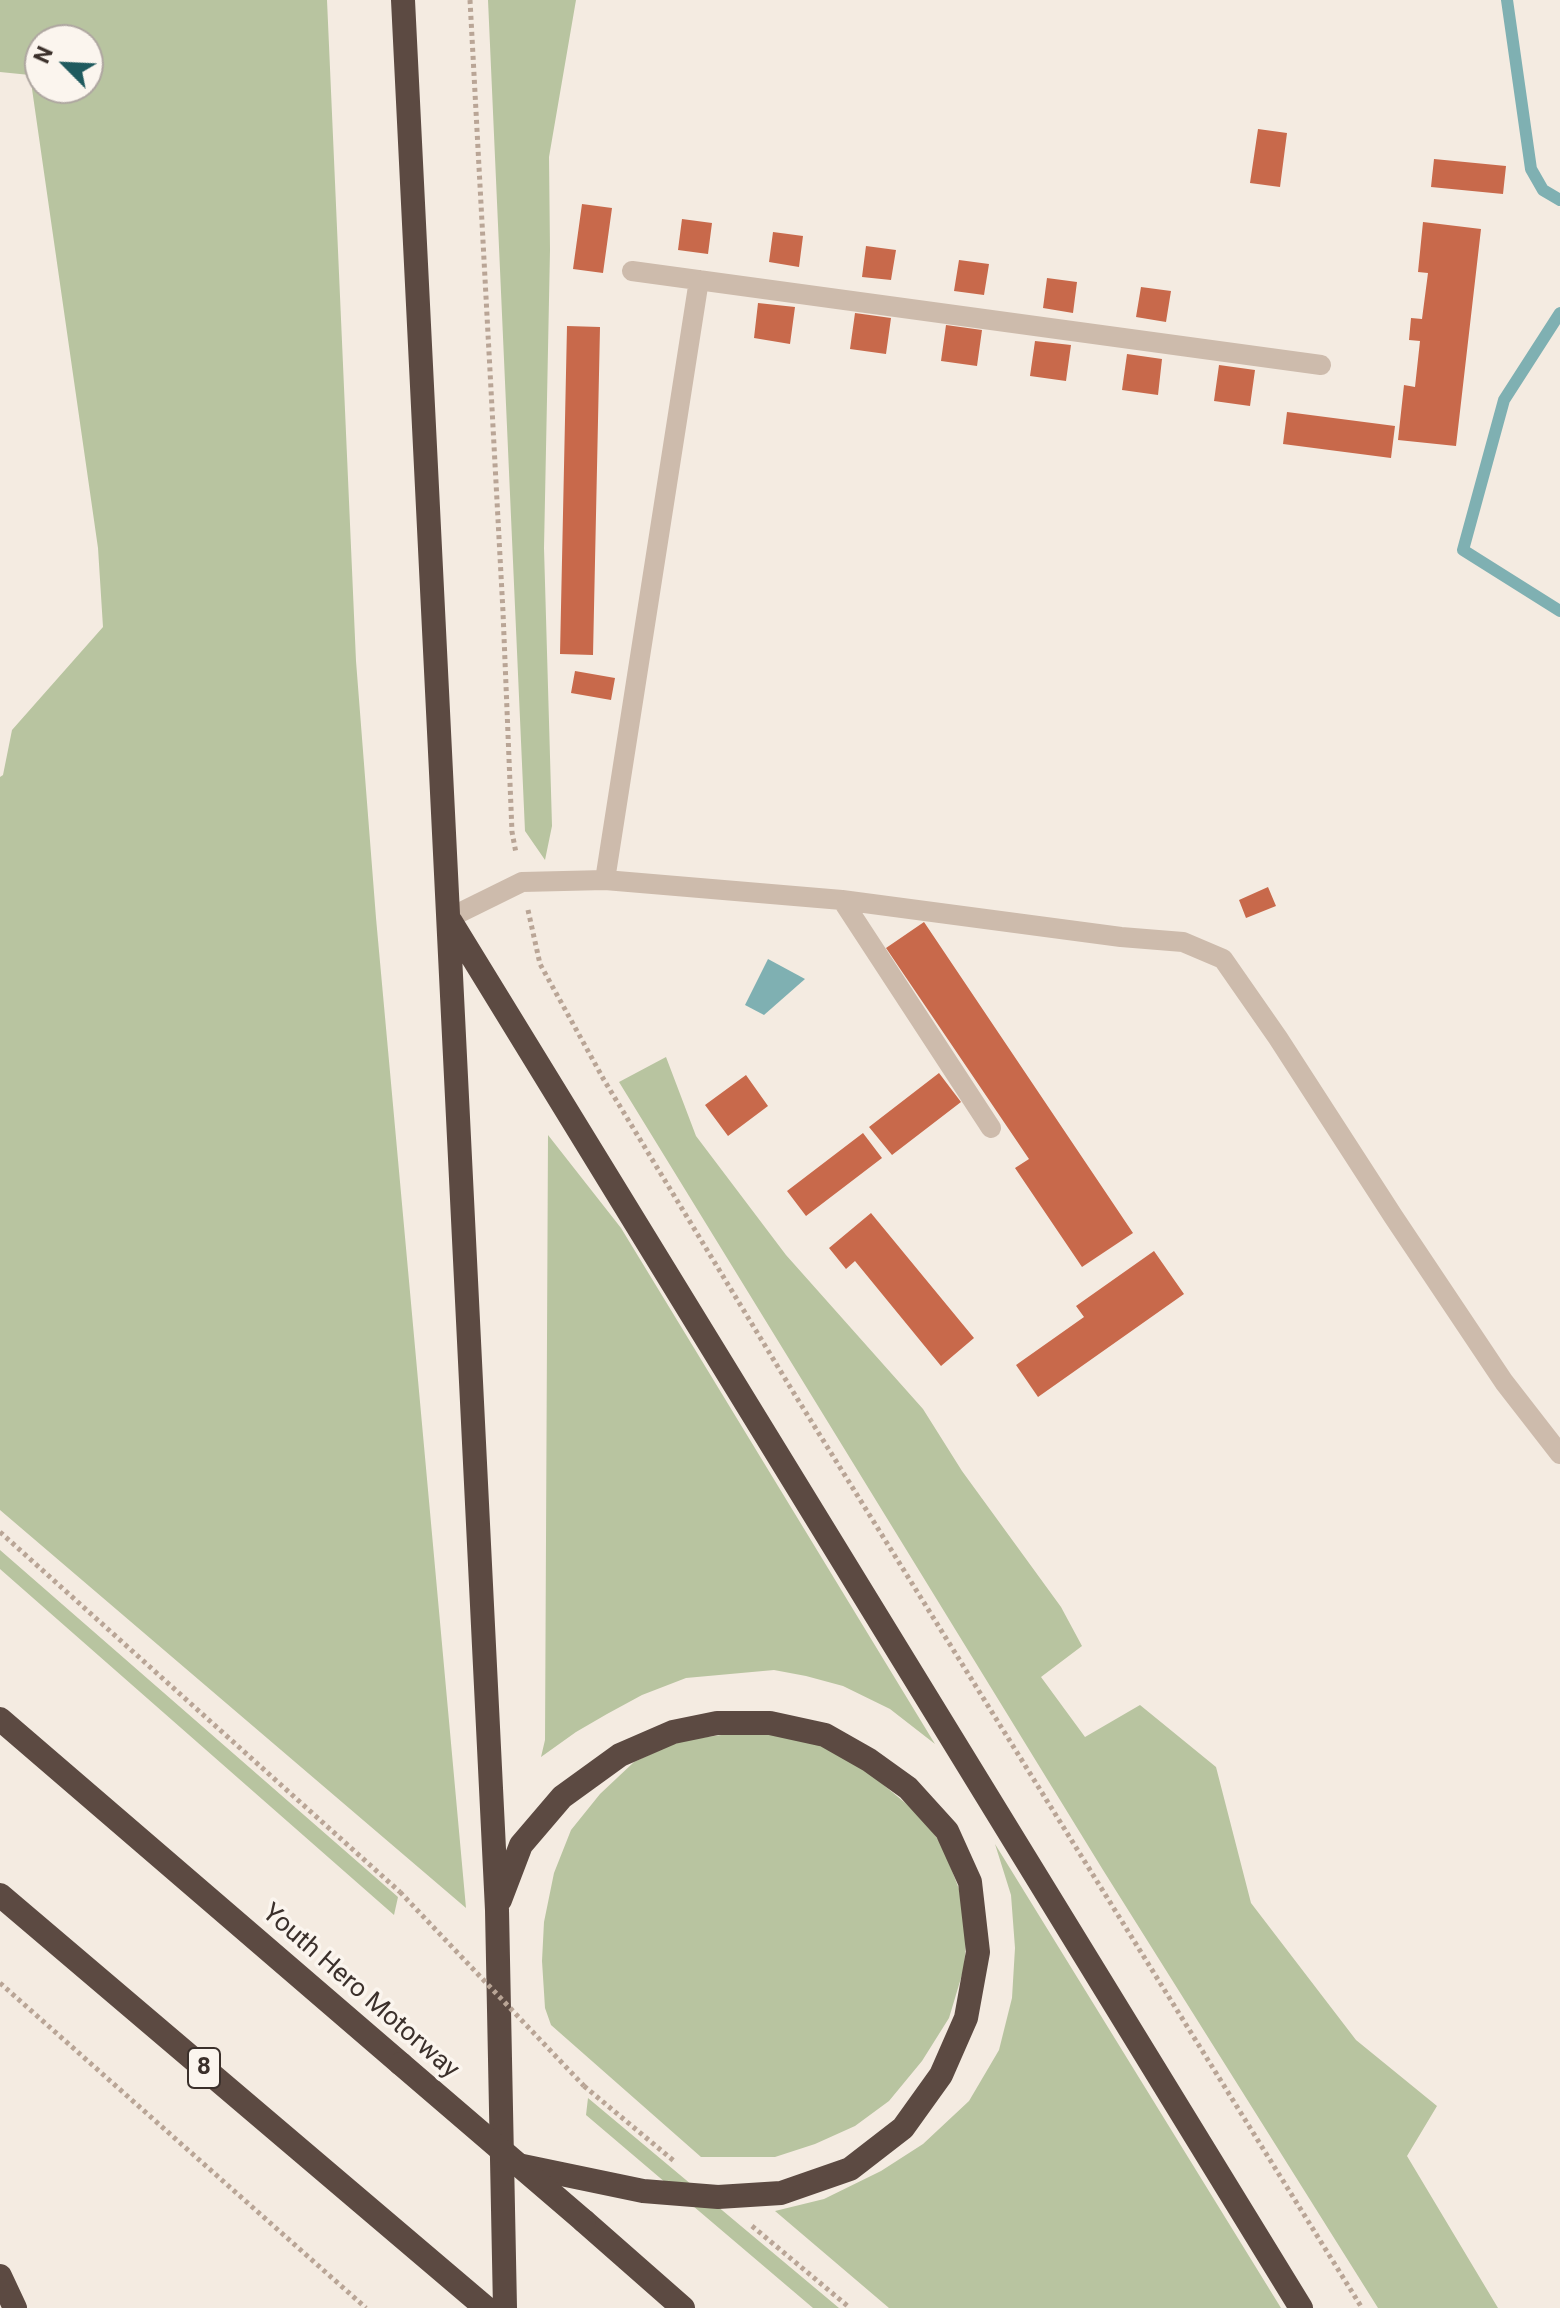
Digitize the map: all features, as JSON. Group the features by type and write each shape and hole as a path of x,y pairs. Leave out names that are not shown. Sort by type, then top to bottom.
{"highway":[{"path":"403,0 497,1910 505,2308"},
{"path":"449,918 1301,2308"},
{"name":"Youth Hero Motorway","path":"0,1719 683,2308"},
{"path":"497,1910 521,1845 562,1797 620,1755 673,1732 717,1723 770,1723 825,1735 869,1760 908,1788 947,1831 970,1882 978,1952 966,2018 941,2075 903,2128 850,2169 781,2193 718,2197 643,2191 518,2165"},
{"name":"8","path":"0,1895 486,2308"},
{"path":"0,2276 15,2308"}],"street":[{"path":"632,271 1321,365"},
{"path":"605,880 699,280"},
{"path":"449,918 522,882 605,880 842,900 1121,937 1183,942 1223,959 1504,1382 1560,1454"},
{"path":"842,900 991,1128"}],"path":[{"path":"470,0 512,832 540,964 604,1080 795,1395 1362,2308"},
{"path":"0,1532 400,1892 584,2086"},
{"path":"0,1983 366,2308"}],"green space":[{"path":"0,0 327,0 356,661 376,918 466,1908 0,1510 0,777 3,775 12,730 103,627 98,548 34,104 104,104 104,24 24,24 24,74 0,72"},
{"path":"488,0 576,0 549,157 544,548 552,826 545,860 525,831"},
{"path":"666,1057 696,1136 786,1255 923,1409 962,1471 1061,1607 1082,1646 1041,1677 1085,1737 1140,1705 1216,1767 1251,1903 1356,2040 1437,2106 1407,2156 1498,2308 1378,2308 1103,1870 619,1082"},
{"path":"548,1135 621,1228 935,1744 890,1709 843,1686 774,1670 686,1678 642,1695 607,1714 541,1757 545,1740"},
{"path":"0,1550 398,1897 394,1915 0,1569"},
{"path":"735,1733 781,1735 832,1744 921,1816 942,1845 959,1889 967,1930 964,1968 949,2018 922,2061 889,2101 855,2126 775,2157 701,2157 551,2025 545,2008 542,1961 544,1922 554,1873 571,1830 600,1794 634,1762 679,1741"},
{"path":"995,1844 1281,2308 889,2308 775,2211 824,2199 881,2171 923,2144 969,2101 999,2050 1012,1998 1015,1948 1011,1895"},
{"path":"588,2098 839,2308 813,2308 586,2115"}],"water":[{"path":"768,959 805,979 764,1015 745,1005"}],"building":[{"path":"1258,129 1287,133 1280,187 1250,183"},
{"path":"1434,159 1506,166 1503,194 1431,187"},
{"path":"582,204 612,208 603,273 573,269"},
{"path":"682,219 712,223 708,254 678,250"},
{"path":"1423,222 1481,229 1456,446 1398,440 1404,385 1415,387 1420,341 1409,340 1411,318 1422,319 1428,273 1418,272"},
{"path":"773,232 803,236 799,267 769,262"},
{"path":"866,246 896,250 891,280 862,277"},
{"path":"959,260 989,264 984,295 954,291"},
{"path":"1047,278 1077,282 1073,313 1043,308"},
{"path":"1141,287 1171,291 1166,322 1136,317"},
{"path":"758,303 795,307 790,344 754,338"},
{"path":"855,313 891,318 886,354 850,349"},
{"path":"946,325 982,330 977,366 941,361"},
{"path":"567,326 600,327 593,655 560,654"},
{"path":"1035,341 1071,345 1066,381 1030,376"},
{"path":"1127,354 1162,359 1158,395 1122,390"},
{"path":"1219,365 1255,370 1250,406 1214,401"},
{"path":"1287,412 1395,426 1391,458 1283,444"},
{"path":"575,671 615,678 611,700 571,693"},
{"path":"1268,887 1276,906 1246,918 1239,900"},
{"path":"924,922 1133,1233 1082,1267 1015,1168 1029,1159 886,948"},
{"path":"939,1073 961,1102 892,1155 869,1127"},
{"path":"746,1075 768,1106 728,1136 705,1105"},
{"path":"863,1133 882,1158 806,1216 787,1191"},
{"path":"871,1213 974,1338 941,1366 855,1261 846,1269 829,1248"},
{"path":"1154,1251 1184,1294 1038,1397 1016,1365 1084,1317 1076,1306"}],"waterway":[{"path":"1507,0 1531,169 1543,190 1560,200"},
{"path":"1560,313 1504,400 1463,550 1560,611"}]}
